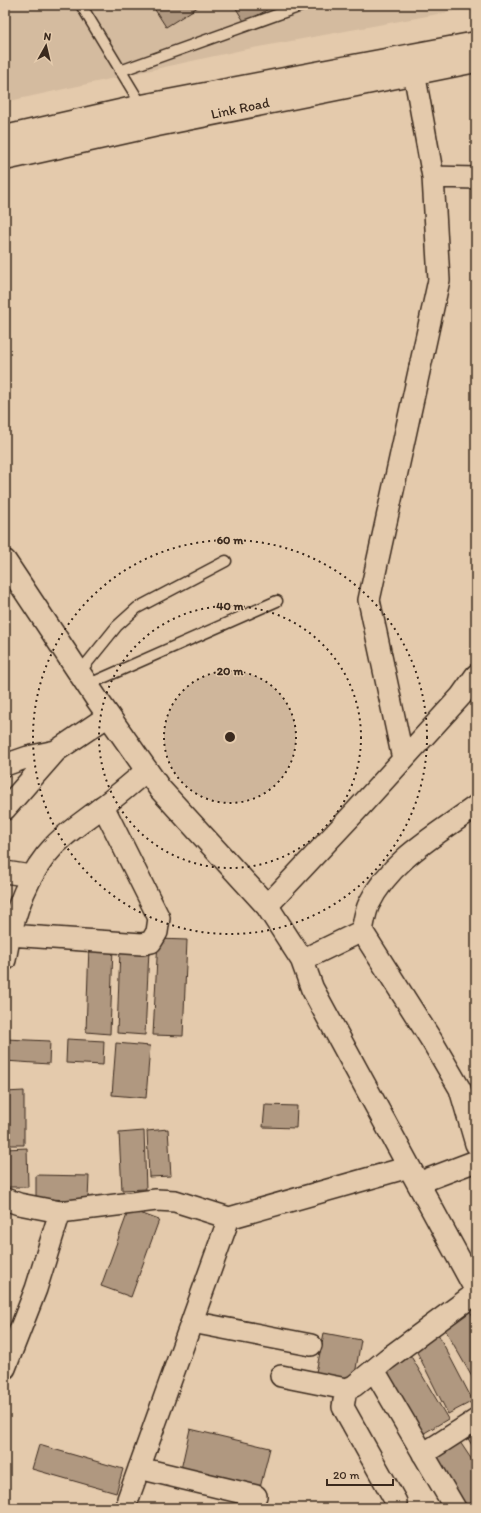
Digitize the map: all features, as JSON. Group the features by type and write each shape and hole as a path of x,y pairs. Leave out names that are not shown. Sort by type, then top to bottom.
{"street":[{"name":"Link Road","path":"5,159 157,125 409,64 476,42"},
{"name":"Link Road","path":"5,137 142,106 409,64 476,61"},
{"path":"403,759 370,600 439,280 433,177 409,64"},
{"path":"433,177 476,178"},
{"path":"5,561 108,716 160,789 267,906 302,960 312,988 476,1290"},
{"path":"267,906 461,696 476,675"},
{"path":"5,809 56,751 108,716"},
{"path":"5,765 28,757 56,751"},
{"path":"5,960 9,935 14,918 31,876 54,846 147,770"},
{"path":"9,935 142,944 151,942 157,932 159,918 103,806"},
{"path":"476,806 408,856 382,882 368,905 362,931 432,1041 460,1089 476,1144"},
{"path":"5,872 31,876"},
{"path":"302,960 362,931"},
{"path":"5,1199 19,1204 60,1212 156,1200 175,1201 229,1218 476,1161"},
{"path":"5,1368 36,1289 60,1212"},
{"path":"128,1499 229,1218"},
{"path":"281,1376 346,1389 354,1386 476,1294"},
{"path":"192,1322 310,1344"},
{"path":"374,1370 454,1508"},
{"path":"346,1389 343,1407 396,1502"},
{"path":"423,1454 476,1420"},
{"path":"139,1468 256,1496"}],"lane":[{"path":"81,5 142,106"},
{"path":"120,71 304,5"},
{"path":"83,679 116,626 137,608 226,561"},
{"path":"83,679 277,601"}],"shaded area":[{"path":"5,5 476,5 476,7 242,50 5,102"}],"building":[{"path":"152,5 201,5 166,27"},
{"path":"234,5 275,5 245,23"},
{"path":"158,939 187,940 183,1036 153,1035"},
{"path":"89,945 113,947 110,1034 86,1032"},
{"path":"120,949 149,950 145,1035 117,1033"},
{"path":"5,1039 50,1041 49,1064 5,1061"},
{"path":"67,1039 104,1041 103,1065 66,1063"},
{"path":"116,1043 150,1046 146,1098 112,1095"},
{"path":"24,1091 24,1145 5,1145 5,1092"},
{"path":"265,1105 297,1106 296,1128 263,1127"},
{"path":"168,1129 171,1176 149,1177 147,1131"},
{"path":"144,1131 146,1189 122,1190 119,1133"},
{"path":"27,1148 28,1187 5,1187 5,1149"},
{"path":"36,1175 89,1176 88,1200 36,1199"},
{"path":"129,1209 159,1220 131,1297 101,1286"},
{"path":"469,1309 476,1322 476,1384 442,1324"},
{"path":"437,1332 473,1401 448,1414 413,1344"},
{"path":"324,1333 361,1340 354,1380 316,1372"},
{"path":"409,1353 448,1419 421,1435 381,1369"},
{"path":"190,1429 270,1448 260,1488 180,1474"},
{"path":"476,1429 476,1452 466,1435"},
{"path":"458,1439 476,1466 476,1508 462,1508 429,1457"},
{"path":"39,1445 123,1469 116,1493 32,1469"}]}
